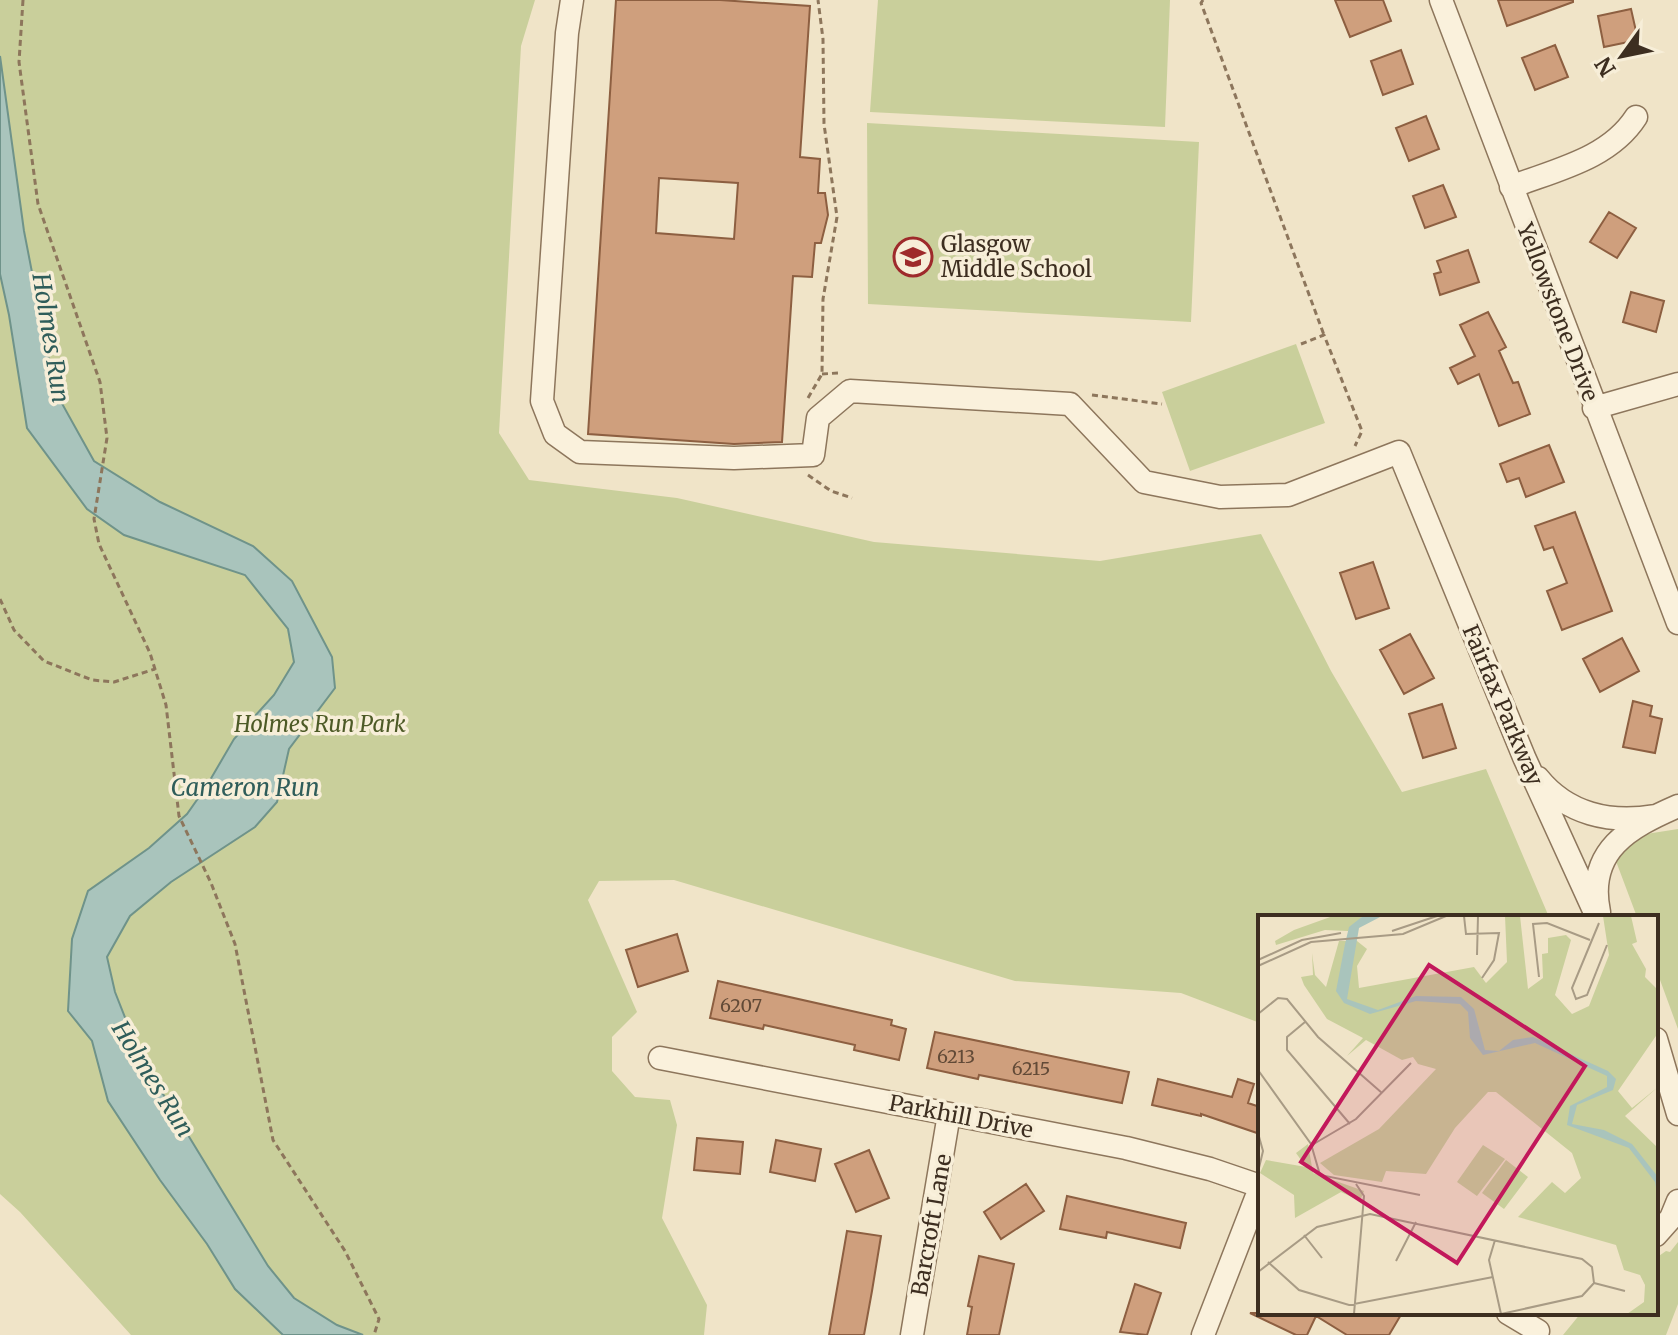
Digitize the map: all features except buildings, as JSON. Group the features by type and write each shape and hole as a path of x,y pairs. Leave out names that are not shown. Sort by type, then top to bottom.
{"street":[{"name":"Fairfax Parkway","path":"572,0 567,33 542,401 555,434 580,452 734,458 813,455 818,418 850,391 1070,404 1144,482 1220,497 1288,495 1399,452 1524,757 1597,915"},
{"name":"Yellowstone Drive","path":"1441,0 1678,623"},
{"path":"1511,187 1599,152 1617,141 1636,117"},
{"path":"1594,408 1678,384"},
{"path":"1524,757 1547,788 1564,802 1587,813 1610,819 1633,820 1655,816"},
{"path":"1598,915 1596,890 1608,853 1628,831 1678,806"},
{"path":"1658,1046 1678,1114"},
{"name":"Parkhill Drive","path":"660,1058 1126,1148 1210,1169 1258,1186"},
{"name":"Barcroft Lane","path":"912,1335 949,1114"},
{"path":"1203,1335 1258,1192"},
{"path":"1658,1233 1671,1218 1678,1201"},
{"path":"1513,1315 1541,1326"}],"path":[{"path":"23,0 19,62 38,204 100,382 107,438 94,519 99,544 155,669 166,705 179,816 211,883 235,944 273,1140 345,1251 379,1319 374,1335"},
{"path":"804,406 822,374 823,299 837,217 824,124 823,39 818,0"},
{"path":"1203,0 1201,3 1362,431 1355,445"},
{"path":"1301,344 1324,335"},
{"path":"1096,407 1086,394 1162,404"},
{"path":"804,473 831,491 852,498"},
{"path":"0,599 14,630 44,661 92,680 114,682 155,669"}],"green space":[{"name":"Holmes Run Park","path":"0,0 535,0 521,46 499,433 529,480 677,498 874,542 1100,561 1261,534 1331,671 1402,792 1486,769 1548,915 1258,915 1258,1022 1181,993 1015,981 674,880 599,881 588,900 637,1012 612,1037 612,1071 635,1097 670,1100 677,1125 662,1218 707,1305 704,1335 131,1335 20,1212 0,1194"},
{"path":"878,0 1170,0 1165,127 870,112"},
{"path":"867,123 1199,142 1191,322 868,304"},
{"path":"1296,344 1325,423 1190,471 1162,392"},
{"path":"1678,829 1678,1029 1658,974 1658,915 1636,915 1608,840"},
{"path":"1678,1242 1678,1304 1666,1335 1563,1335 1579,1315 1658,1315 1658,1257 1670,1252"}],"water":[{"name":"Cameron Run","path":"0,56 24,231 55,391 94,461 160,502 253,546 292,581 332,657 335,688 289,749 277,802 255,827 171,882 130,916 107,957 115,992 141,1058 268,1266 294,1298 337,1325 363,1335 283,1335 235,1289 108,1101 92,1041 68,1011 72,939 88,891 149,848 187,814 234,739 274,695 294,662 288,629 245,575 124,535 87,509 27,428 0,274"}],"place":[{"name":"Glasgow Middle School","path":"913,257"}],"water label":[{"name":"Holmes Run","path":"51,338"},
{"name":"Holmes Run","path":"153,1079"}]}
